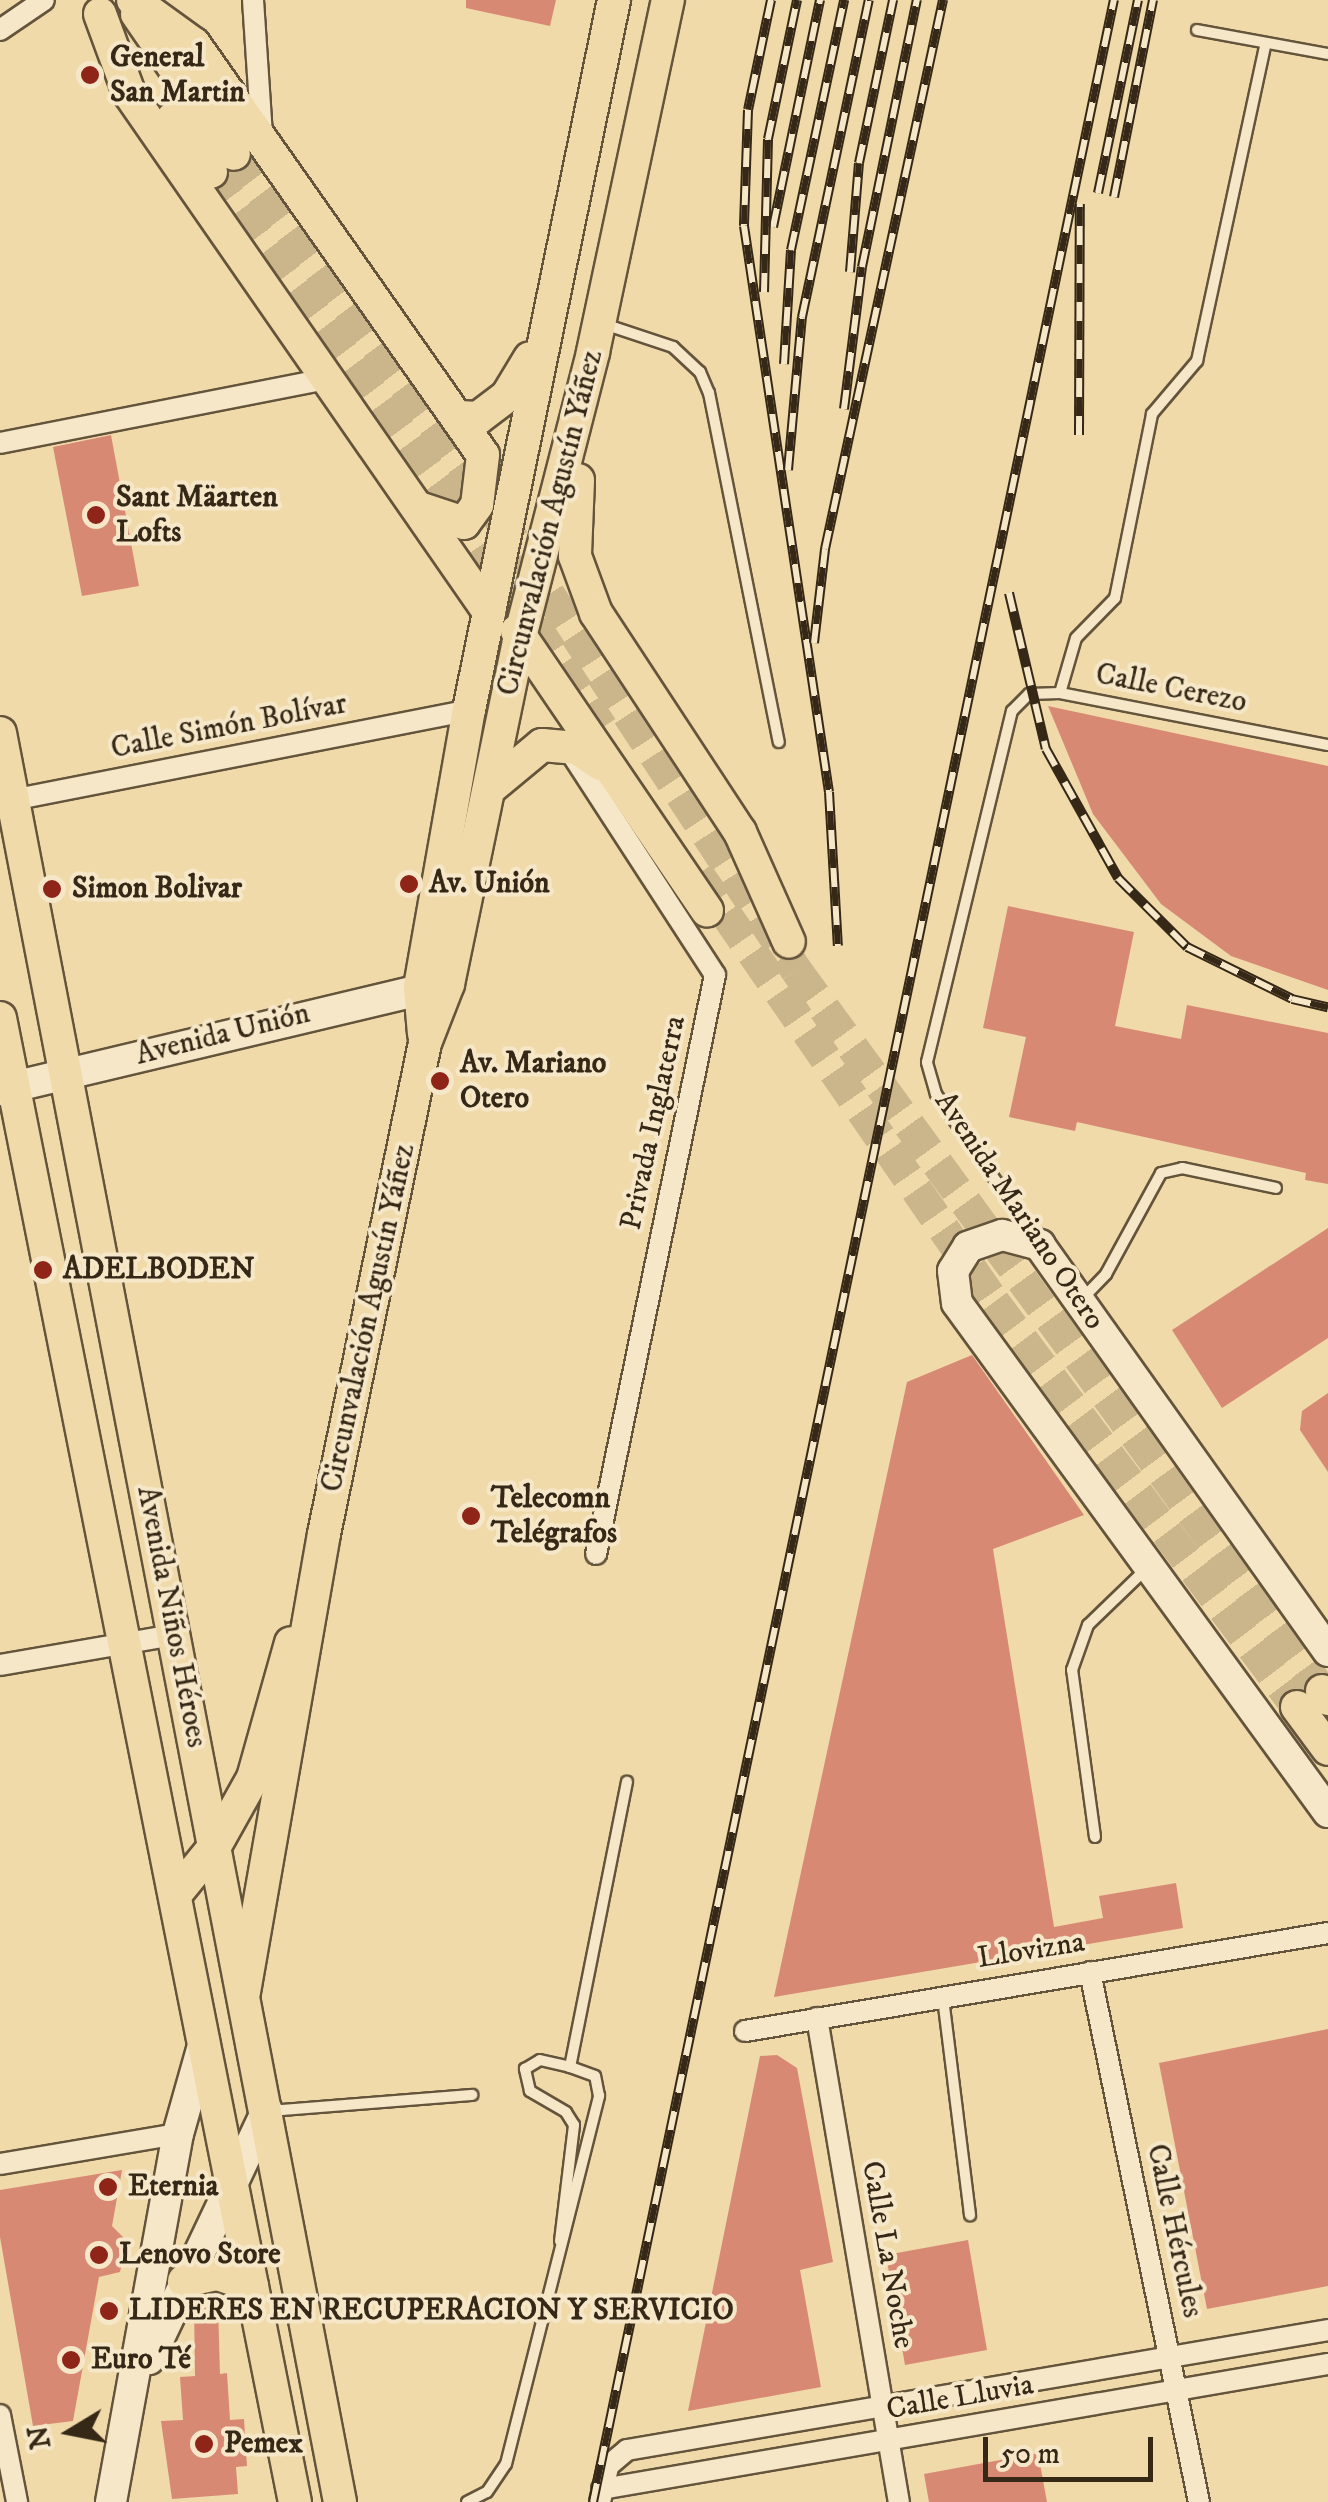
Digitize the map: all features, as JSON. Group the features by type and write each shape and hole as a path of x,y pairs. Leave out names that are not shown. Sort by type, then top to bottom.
{"main road":[{"name":"Circunvalación Agustín Yáñez","path":"244,1992 324,1534 425,1043 469,710 614,0"},
{"name":"Circunvalación Agustín Yáñez","path":"434,986 488,789 519,641 596,338 668,0"},
{"path":"113,3 194,44 236,155"},
{"path":"113,3 236,155 460,417 485,463 472,516 456,524 415,506"},
{"path":"113,3 129,93 489,612"},
{"path":"460,417 478,418 517,385 553,292"},
{"path":"596,338 573,526 584,585 740,832 789,942"},
{"path":"520,448 525,502 512,575 519,641 707,911"},
{"name":"Avenida Niños Héroes","path":"0,733 7,801 68,1074 340,2502"},
{"path":"488,789 526,752 565,744 614,773"},
{"name":"Avenida Unión","path":"7,1089 434,986"},
{"name":"Avenida Niños Héroes","path":"0,1018 7,1089 124,1643 295,2502"},
{"path":"1040,1245 1002,1235 968,1247 953,1271 958,1303 1328,1812"},
{"name":"Avenida Mariano Otero","path":"1040,1245 1328,1651"},
{"name":"Circunvalación Agustín Yáñez","path":"175,1895 215,1846 254,1778 324,1534"},
{"path":"1317,1714 1328,1758"},
{"path":"111,2502 178,2134 204,2042"},
{"path":"133,2393 229,2180 268,2111"},
{"path":"184,2281 218,2274 252,2286"}],"street":[{"path":"0,30 44,0"},
{"path":"236,155 254,0"},
{"path":"0,444 326,378"},
{"name":"Calle Simón Bolívar","path":"7,801 469,710"},
{"name":"Privada Inglaterra","path":"565,744 715,974 596,1554"},
{"path":"0,1665 174,1634"},
{"name":"Llovizna","path":"745,2031 1328,1933"},
{"name":"Calle Hércules","path":"1090,1972 1200,2502"},
{"name":"Calle La Noche","path":"817,2018 900,2502"},
{"path":"0,2164 178,2134"},
{"name":"Calle Lluvia","path":"1328,2330 614,2456 601,2496 888,2440 1328,2364"},
{"path":"0,2416 17,2502"}],"lane":[{"path":"1197,30 1328,54"},
{"path":"1060,693 1076,638 1115,598 1152,414 1196,361 1266,42"},
{"path":"596,338 672,347 700,372 779,742"},
{"name":"Calle Cerezo","path":"1012,711 1029,694 1060,693 1328,745"},
{"name":"Avenida Mariano Otero","path":"1012,711 927,1062 936,1094 1040,1245"},
{"path":"1080,1302 1106,1274 1162,1173 1182,1168 1276,1188"},
{"path":"1095,1837 1072,1670 1088,1626 1150,1565"},
{"path":"570,2067 626,1782"},
{"path":"943,1996 970,2215"},
{"path":"468,2502 487,2492 506,2464 561,2252 600,2085 595,2076 540,2060 524,2069 530,2091 566,2112 574,2126 559,2207 561,2252"},
{"path":"268,2111 420,2094 472,2095"}],"building":[{"path":"466,0 556,0 550,26 466,8"},
{"name":"Sant Mäarten Lofts","path":"111,435 139,586 82,596 53,447"},
{"path":"1048,706 1328,766 1328,990 1231,956 1161,904 1093,814"},
{"path":"1008,906 1134,932 1115,1026 1181,1039 1187,1005 1328,1033 1328,1184 1305,1180 1306,1173 1077,1122 1075,1131 1009,1117 1026,1037 983,1028"},
{"path":"1328,1228 1328,1338 1222,1408 1172,1330"},
{"path":"972,1355 1084,1515 993,1549 1054,1927 1103,1918 1099,1896 1176,1883 1183,1928 774,1997 907,1382"},
{"path":"1328,1393 1328,1472 1300,1430 1302,1411"},
{"path":"1328,2029 1328,2286 1207,2309 1159,2063"},
{"path":"777,2055 797,2068 833,2262 800,2270 821,2387 688,2411 760,2056"},
{"path":"122,2170 112,2226 127,2241 120,2272 99,2277 73,2421 33,2426 0,2237 0,2190"},
{"path":"968,2240 987,2350 905,2365 886,2255"},
{"name":"Pemex","path":"218,2306 220,2374 227,2373 230,2420 244,2419 247,2466 236,2467 238,2494 172,2499 161,2421 183,2420 180,2377 195,2376 194,2307"},
{"path":"1038,2453 1047,2502 929,2502 924,2474"}],"tunnel":[{"path":"234,154 470,474 796,970 1322,1691"},
{"path":"211,172 455,505 602,728"},
{"path":"698,874 994,1302 1297,1707"}],"railway":[{"path":"771,0 748,110 744,226 829,792 838,946"},
{"path":"764,292 768,139 797,0"},
{"path":"773,227 820,0"},
{"path":"784,364 791,250 844,0"},
{"path":"788,470 802,317 869,0"},
{"path":"850,272 859,163 893,0"},
{"path":"844,409 862,267 917,0"},
{"path":"814,643 825,549 943,0"},
{"path":"593,2502 1114,0"},
{"path":"1098,193 1138,0"},
{"path":"1114,197 1153,0"},
{"path":"1079,435 1080,204"},
{"path":"1009,593 1046,749 1118,878 1187,947 1292,999 1328,1007"}],"place":[{"name":"General San Martin","path":"90,75"},
{"name":"Sant Mäarten Lofts","path":"96,515"},
{"name":"Av. Unión","path":"409,884"},
{"name":"Simon Bolivar","path":"52,889"},
{"name":"Av. Mariano Otero","path":"440,1081"},
{"name":"ADELBODEN","path":"43,1270"},
{"name":"Telecomn Telégrafos","path":"471,1516"},
{"name":"Eternia","path":"108,2187"},
{"name":"Lenovo Store","path":"99,2255"},
{"name":"LIDERES EN RECUPERACION Y SERVICIO","path":"109,2311"},
{"name":"Euro Té","path":"71,2360"},
{"name":"Pemex","path":"204,2444"}]}
